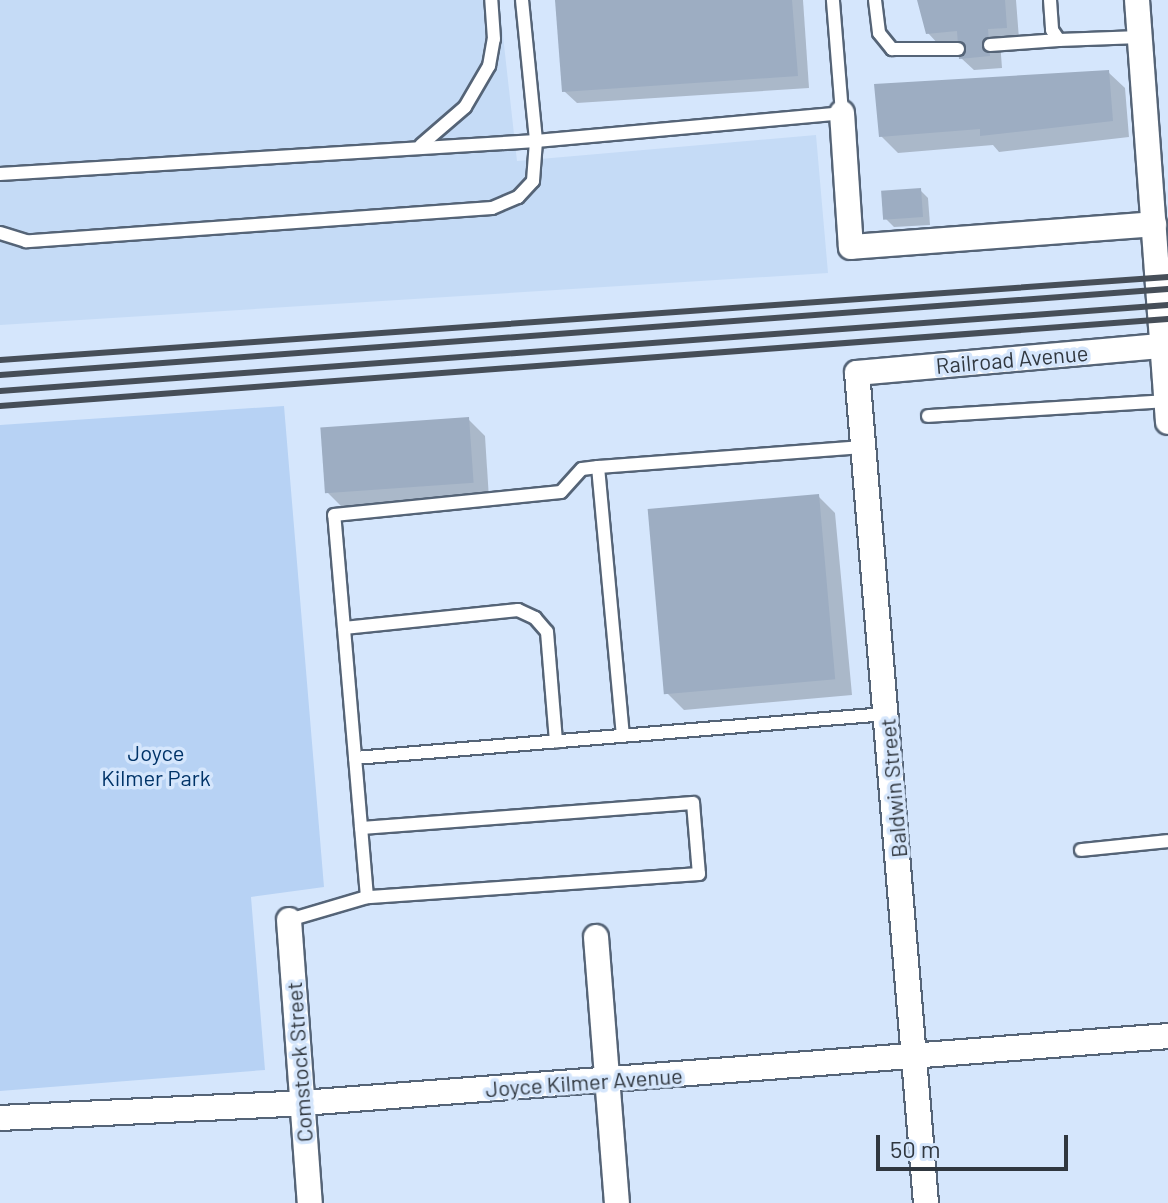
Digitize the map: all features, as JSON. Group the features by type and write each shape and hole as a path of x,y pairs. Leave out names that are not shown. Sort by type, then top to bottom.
{"street":[{"path":"1137,0 1159,178 1154,224 1162,253 1167,411"},
{"path":"842,113 851,247 1154,224"},
{"name":"Railroad Avenue","path":"857,373 1165,345"},
{"name":"Baldwin Street","path":"857,373 926,1203"},
{"name":"Comstock Street","path":"289,920 310,1203"},
{"path":"596,937 617,1203"},
{"name":"Joyce Kilmer Avenue","path":"0,1118 302,1103 1168,1036"}],"lane":[{"path":"421,145 465,107 489,66 491,0"},
{"path":"0,233 26,241 492,208 518,197 533,181 536,141 522,0"},
{"path":"0,174 421,145 536,141 842,113 833,0"},
{"path":"875,0 879,33 892,49 958,49"},
{"path":"1050,0 1052,30 1059,40"},
{"path":"990,45 1140,37"},
{"path":"928,416 1167,411"},
{"path":"367,897 334,515 561,492 582,469 863,447"},
{"path":"598,467 623,736"},
{"path":"344,628 518,610 535,618 547,632 556,742"},
{"path":"355,758 886,714"},
{"path":"289,920 367,897 699,874 693,803 361,828"},
{"path":"1081,850 1168,841"}],"shaded area":[{"path":"0,0 499,0 517,161 816,135 828,273 0,325"}],"green space":[{"name":"Joyce Kilmer Park","path":"284,406 324,887 251,897 265,1070 0,1091 0,425"}],"building":[{"path":"555,0 792,0 798,76 562,92"},
{"path":"917,0 1005,0 1007,28 988,29 990,56 959,59 957,31 926,34"},
{"path":"1109,70 1113,121 980,136 980,129 879,137 874,84"},
{"path":"921,188 923,217 883,220 881,191"},
{"path":"469,417 474,483 325,493 320,427"},
{"path":"819,494 835,679 664,694 648,509"}],"railway":[{"path":"0,360 1168,277"},
{"path":"0,375 1168,289"},
{"path":"0,391 1168,305"},
{"path":"0,406 1168,319"}]}
